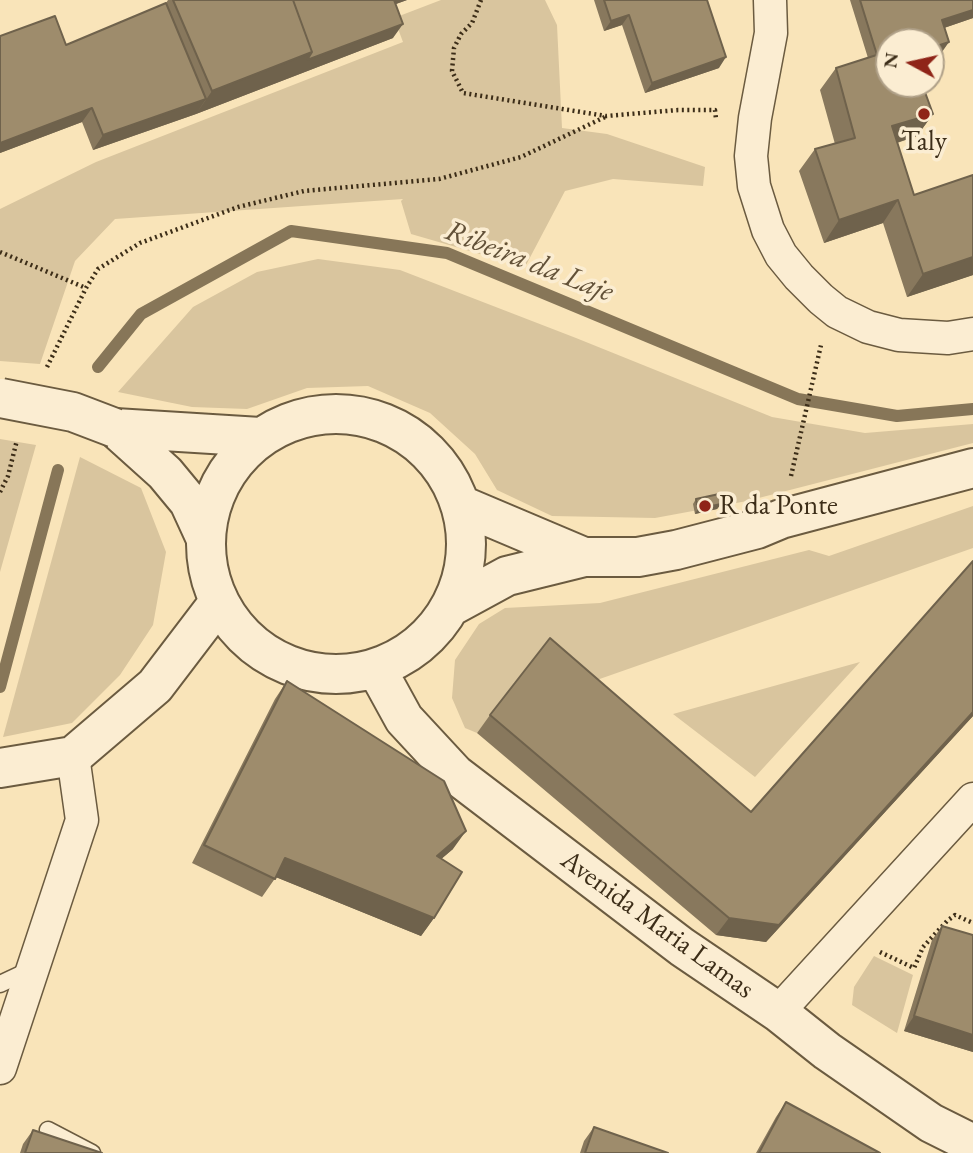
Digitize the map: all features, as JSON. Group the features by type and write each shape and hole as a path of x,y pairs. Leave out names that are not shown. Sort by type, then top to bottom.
{"street":[{"path":"770,0 771,33 755,118 751,156 754,186 768,230 781,255 821,299 837,312 868,327 899,335 948,338 973,334"},
{"path":"7,408 73,412 115,428 260,437"},
{"path":"326,413 361,416 394,427 423,446 446,473 461,505 466,540 463,575 450,607 431,634 406,655 376,668 335,675 295,668 259,649 236,628 219,602 209,571 206,539 213,500 232,465 260,437 293,418 326,413"},
{"path":"115,428 165,473 190,502 206,539"},
{"path":"450,607 507,576 584,557 638,556 676,550 973,468"},
{"path":"461,505 584,557"},
{"path":"0,768 73,756 156,686 219,602"},
{"name":"Avenida Maria Lamas","path":"376,668 404,719 455,774 682,947 778,1012 827,1051 932,1123 973,1144"},
{"path":"0,1068 82,820 73,756"},
{"path":"778,1012 973,799"}],"lane":[{"path":"0,984 32,969"},
{"path":"48,1130 92,1153"}],"path":[{"path":"481,0 472,23 461,34 454,48 452,71 463,93 606,116 715,110 716,122"},
{"path":"42,377 51,355 98,269 140,243 238,208 304,191 439,178 521,157 606,116"},
{"path":"0,252 86,288"},
{"path":"798,447 822,342"},
{"path":"0,492 8,477 16,442 7,408"},
{"path":"841,943 865,961 876,950 914,968 923,947 947,921 955,915 973,923"}],"shaded area":[{"path":"441,0 545,0 557,25 562,128 607,134 705,167 703,186 613,179 565,191 525,267 411,234 401,201 403,199 115,219 75,261 40,364 0,361 0,209 96,162 403,42 394,18"},
{"path":"318,259 400,270 772,417 865,433 973,424 973,443 747,501 655,518 552,516 497,490 475,454 430,413 368,386 307,388 247,409 192,407 118,392 193,307 257,272"},
{"path":"0,439 36,445 0,572"},
{"path":"80,457 141,488 166,552 153,625 120,675 72,723 3,737"},
{"path":"973,506 973,548 574,688 537,657 477,733 465,728 452,698 455,660 479,624 505,608 600,603 809,550 829,556"},
{"path":"860,662 755,777 673,714"},
{"path":"874,956 913,975 897,1033 852,1005 854,987"}],"building":[{"path":"173,0 293,0 312,52 212,91"},
{"path":"293,0 394,0 403,24 307,60 312,52"},
{"path":"604,0 707,0 726,57 652,83 629,15 611,21"},
{"path":"860,0 973,0 973,10 942,20 945,28 875,28 875,49"},
{"path":"166,3 206,99 103,135 92,108 0,143 0,36 55,16 66,45"},
{"path":"875,55 875,98 927,98 933,114 892,126 914,195 973,175 973,257 923,274 898,200 839,220 815,149 855,138 836,68"},
{"path":"719,494 721,504 698,509 696,499"},
{"path":"973,561 973,712 779,925 729,918 490,715 550,638 751,812"},
{"path":"287,681 444,781 466,831 437,856 462,872 434,918 285,858 275,879 204,845"},
{"path":"942,926 973,935 973,1035 914,1016"},
{"path":"786,1102 880,1153 759,1153"},
{"path":"594,1127 668,1153 585,1153"},
{"path":"33,1130 102,1153 25,1153"}],"waterway":[{"name":"Ribeira da Laje","path":"98,367 141,314 291,231 447,253 798,399 897,416 973,409"},
{"path":"0,687 58,470"}],"place":[{"name":"Taly","path":"924,114"},
{"name":"R da Ponte","path":"705,506"}]}
